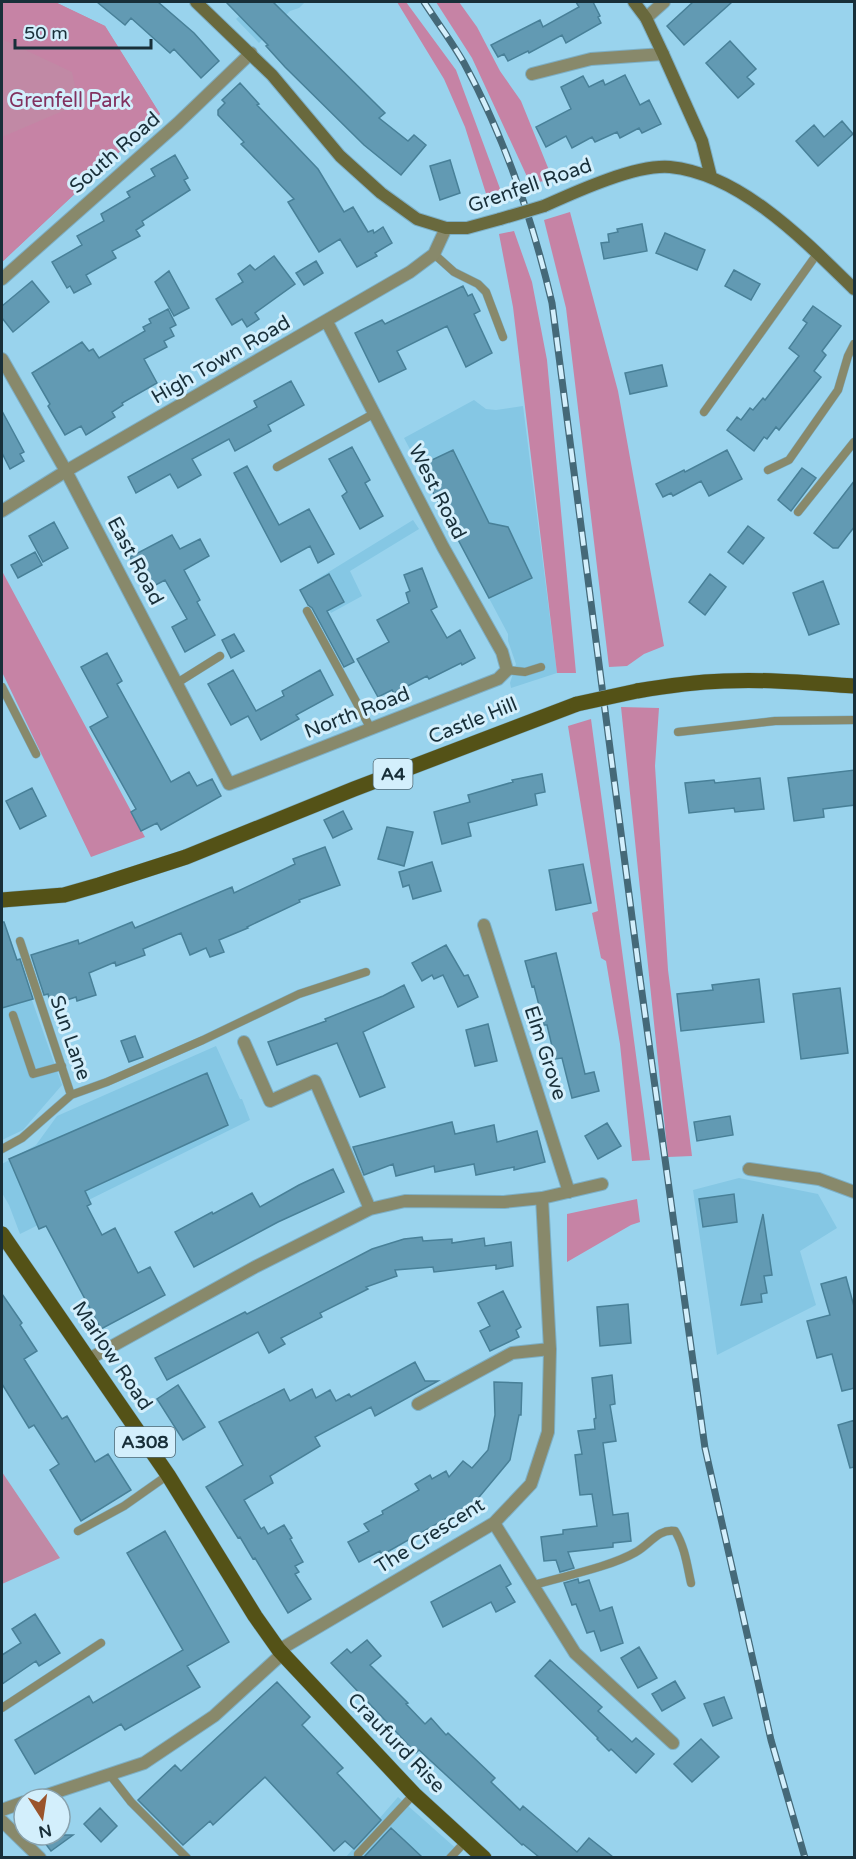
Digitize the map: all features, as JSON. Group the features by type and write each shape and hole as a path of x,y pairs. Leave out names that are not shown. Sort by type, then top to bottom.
{"main road":[{"name":"Castle Hill","path":"19,899 64,895 186,857 354,789 577,704 637,691 725,681 855,686"},
{"name":"A4","path":"2,900 19,899"},
{"name":"A4","path":"2,908 19,899"},
{"name":"Marlow Road","path":"2,1234 168,1475 255,1616 280,1652"},
{"name":"Craufurd Rise","path":"280,1652 414,1794 483,1857"}],"street":[{"name":"Grenfell Road","path":"196,2 251,53 340,156 381,193 417,219 446,228 467,228 544,206 586,187 647,169 670,167 711,177 745,196 791,229 855,289"},
{"path":"634,2 646,18 702,141 711,177"},
{"path":"646,18 664,2"},
{"name":"South Road","path":"2,279 178,123 251,53"},
{"path":"532,74 591,58 663,54"},
{"name":"High Town Road","path":"2,511 66,471 410,272 434,254 446,228"},
{"name":"West Road","path":"327,322 443,547 502,652 502,674"},
{"name":"East Road","path":"2,359 66,471 229,784"},
{"name":"North Road","path":"229,784 502,674"},
{"name":"Elm Grove","path":"484,926 569,1192"},
{"path":"244,1042 270,1101 315,1082 370,1209"},
{"path":"749,1169 819,1179 855,1192"},
{"path":"89,1359 255,1267 370,1209 405,1201 504,1202 542,1198 602,1184"},
{"name":"The Crescent","path":"72,1787 144,1763 214,1716 280,1652 494,1523 531,1484 548,1432 550,1349 542,1198"},
{"path":"418,1404 512,1353 550,1349"},
{"path":"494,1523 575,1653 673,1743"},
{"path":"2,1821 40,1857"}],"lane":[{"path":"434,254 454,272 478,284 486,292 503,337"},
{"path":"704,412 817,254"},
{"path":"768,470 789,460 838,390 848,356 855,344"},
{"path":"277,467 375,413"},
{"path":"798,512 855,442"},
{"path":"307,611 370,729"},
{"path":"177,683 220,656"},
{"path":"502,674 525,672 541,667"},
{"path":"2,687 36,754"},
{"path":"678,732 776,721 855,720"},
{"name":"Sun Lane","path":"2,1149 22,1138 71,1095 20,941"},
{"path":"71,1095 107,1082 203,1040 299,994 366,972"},
{"path":"13,1015 33,1074 62,1066"},
{"path":"78,1531 124,1506 168,1475"},
{"path":"534,1585 620,1560 636,1552 661,1533 671,1530 675,1531 680,1538 691,1583"},
{"path":"2,1708 101,1643"},
{"path":"110,1775 131,1802 187,1857"},
{"path":"358,1857 358,1854 414,1794"},
{"path":"450,1857 465,1842"}],"shaded area":[{"name":"Grenfell Park","path":"2,2 55,2 105,26 160,114 2,262 2,137 79,104 72,72 2,39"},
{"path":"254,2 305,2 299,8 290,11 259,43 236,19"},
{"path":"397,2 406,2 456,70 502,194 488,200 465,127 444,79"},
{"path":"436,2 459,2 477,27 500,71 521,101 553,180 530,183 472,58"},
{"path":"570,212 618,391 664,646 644,654 627,666 609,667 566,308 544,220"},
{"path":"514,231 532,282 547,360 576,673 557,673 513,307 499,234"},
{"path":"474,400 486,409 496,410 523,406 557,673 511,688 510,683 516,664 508,641 508,634 404,438"},
{"path":"413,520 419,529 350,571 362,596 331,613 314,581"},
{"path":"2,571 145,837 91,857 2,672"},
{"path":"621,707 659,708 655,766 668,970 692,1156 668,1157"},
{"path":"591,719 650,1160 632,1161 620,1044 606,961 601,958 592,913 598,911 568,726"},
{"path":"5,924 62,1085 23,1130 2,1140 2,925"},
{"path":"216,1046 250,1120 20,1234 2,1193 2,1164 36,1145 57,1116"},
{"path":"739,1178 818,1194 837,1228 800,1251 816,1305 717,1355 693,1190"},
{"path":"637,1199 640,1222 567,1262 567,1214"},
{"path":"398,1797 460,1852 456,1858 345,1858"}],"green space":[{"name":"Grenfell Park","path":"2,2 55,2 105,26 160,114 2,262"},
{"path":"2,1472 60,1558 2,1584"}],"building":[{"path":"97,2 158,2 194,33 219,61 201,78 174,49 170,53 131,18 125,25"},
{"path":"226,2 273,2 385,113 379,118 408,141 414,135 426,145 401,175 364,145 285,67 266,46 268,45"},
{"path":"576,2 593,2 601,23 566,43 562,35 529,53 528,51 508,61 504,54 498,57 491,45 540,20 543,27 579,7"},
{"path":"693,2 732,2 684,45 667,26"},
{"path":"730,41 756,69 747,77 754,84 738,98 706,63"},
{"path":"625,75 640,105 649,100 661,124 642,133 639,128 620,138 617,132 595,142 592,137 572,148 566,136 546,147 536,127 571,109 561,87 583,76 589,87 603,80 605,85"},
{"path":"240,83 259,104 257,105 318,169 344,212 353,207 368,232 373,230 374,233 383,227 392,243 375,253 377,256 357,267 340,239 319,252 288,202 294,199 241,144 244,142 218,115 218,110 225,103 222,100"},
{"path":"842,121 853,134 818,166 796,141 814,125 824,137"},
{"path":"175,155 188,178 184,180 190,190 142,221 144,225 136,230 140,236 112,251 116,258 86,275 91,284 74,293 70,286 67,288 52,262 82,245 77,236 104,221 101,214 130,197 127,192 155,176 151,169"},
{"path":"450,160 460,193 440,200 430,166"},
{"path":"642,224 647,251 604,259 601,243 609,242 608,234 618,232 617,229"},
{"path":"665,233 705,250 697,270 656,253"},
{"path":"274,256 295,284 255,313 259,319 247,327 242,319 232,325 216,299 243,282 238,274 250,265 255,270"},
{"path":"316,261 323,273 304,285 296,273"},
{"path":"734,270 760,284 751,300 725,286"},
{"path":"169,271 189,308 174,316 155,282"},
{"path":"32,281 49,302 13,332 2,318 2,306"},
{"path":"463,286 468,296 472,294 480,311 474,314 492,353 466,367 447,326 397,351 406,369 379,382 355,333 382,320 385,324"},
{"path":"813,306 841,326 822,351 826,355 814,371 821,377 779,430 776,427 767,439 764,437 754,451 727,430 737,417 741,420 750,408 753,410 763,398 765,400 799,356 789,348 807,323 803,320"},
{"path":"168,309 176,325 170,328 174,336 164,341 167,347 144,359 157,383 122,403 123,405 112,412 115,417 86,435 81,426 65,435 32,373 82,342 89,351 93,349 99,358 145,331 143,327 151,323 149,319"},
{"path":"662,365 667,386 630,394 625,373"},
{"path":"291,381 304,405 268,425 271,431 235,451 229,439 192,459 201,475 178,488 170,474 136,493 128,477 257,407 254,401"},
{"path":"2,411 24,452 20,454 24,461 10,469 2,453"},
{"path":"352,447 370,480 365,483 383,516 360,529 342,496 347,492 329,459"},
{"path":"453,450 489,523 508,527 532,578 489,598 419,466"},
{"path":"727,450 742,479 709,496 701,481 673,496 671,493 663,497 656,484"},
{"path":"247,466 279,525 309,509 334,554 318,563 310,546 281,562 234,473"},
{"path":"802,468 816,478 791,511 778,500"},
{"path":"855,480 855,526 838,548 833,548 814,533"},
{"path":"54,522 68,548 43,562 29,536"},
{"path":"748,526 764,538 743,564 728,552"},
{"path":"172,535 180,549 200,539 209,556 184,570 200,600 197,602 215,635 185,652 172,627 187,619 165,580 148,589 130,557"},
{"path":"35,552 42,565 18,578 11,565"},
{"path":"422,568 437,607 431,610 447,638 460,630 475,658 429,679 427,676 394,693 392,690 378,697 357,659 389,642 377,620 409,603 406,593 410,591 404,575"},
{"path":"329,574 344,602 327,611 354,662 344,667 300,590"},
{"path":"710,574 726,587 705,615 689,602"},
{"path":"823,581 839,624 809,635 793,593"},
{"path":"234,634 244,651 231,658 222,640"},
{"path":"107,653 122,681 117,684 171,782 189,772 197,786 212,779 221,796 161,830 157,823 141,831 131,812 136,809 90,727 108,717 81,667"},
{"path":"233,670 256,711 284,696 282,691 320,670 333,695 296,715 299,719 261,740 248,716 231,725 208,684"},
{"path":"855,770 855,805 823,809 824,817 794,821 788,778"},
{"path":"542,774 545,792 535,794 537,805 468,823 471,836 442,844 434,812 470,802 468,795 513,782 512,780"},
{"path":"760,778 764,809 735,812 734,808 689,813 685,783 714,780 715,783"},
{"path":"32,788 46,816 20,829 6,801"},
{"path":"343,811 352,829 333,838 324,820"},
{"path":"387,827 413,832 404,866 378,859"},
{"path":"325,847 340,885 299,900 300,902 248,928 219,940 224,952 210,957 206,948 190,955 181,933 143,949 145,955 116,966 115,962 89,973 96,995 77,1001 76,997 51,1005 48,994 44,995 31,955 78,940 79,944 132,922 135,928 232,887 234,893 295,864 293,859"},
{"path":"432,862 441,891 413,899 409,885 403,887 399,872"},
{"path":"583,864 591,903 556,910 549,870"},
{"path":"2,922 4,922 17,960 20,959 33,999 2,1008"},
{"path":"446,945 464,976 468,975 478,997 458,1007 443,975 434,979 432,975 422,981 412,963"},
{"path":"556,953 585,1074 594,1072 599,1091 572,1098 562,1058 555,1059 547,1025 544,1025 525,961"},
{"path":"759,979 764,1022 681,1031 677,994 713,990 712,985"},
{"path":"404,985 414,1007 363,1032 385,1087 360,1097 337,1043 277,1065 268,1042 326,1021 325,1019 383,996"},
{"path":"840,988 848,1053 801,1059 793,994"},
{"path":"488,1024 497,1061 475,1066 466,1030"},
{"path":"135,1036 143,1057 129,1062 121,1041"},
{"path":"207,1073 228,1125 85,1191 91,1204 87,1206 102,1235 115,1228 138,1273 150,1267 165,1295 101,1329 46,1226 39,1229 9,1159"},
{"path":"730,1116 733,1135 697,1141 694,1122"},
{"path":"452,1122 455,1134 494,1125 497,1142 537,1131 545,1162 514,1170 514,1167 476,1175 474,1164 435,1172 434,1166 396,1176 393,1164 364,1175 353,1147"},
{"path":"607,1123 621,1146 598,1159 585,1136"},
{"path":"333,1169 344,1192 278,1222 194,1267 175,1232 252,1193 260,1207"},
{"path":"734,1194 737,1222 703,1227 699,1199"},
{"path":"763,1214 772,1275 764,1276 767,1293 761,1294 762,1302 741,1305"},
{"path":"422,1237 423,1241 452,1239 452,1243 484,1238 485,1246 511,1242 513,1266 496,1269 496,1265 434,1272 433,1267 395,1270 397,1276 366,1287 368,1289 320,1313 322,1317 281,1338 285,1344 269,1353 258,1332 167,1380 155,1358 245,1312 247,1314 372,1249 404,1239"},
{"path":"846,1277 855,1310 855,1388 842,1391 832,1354 817,1358 807,1321 830,1315 821,1284"},
{"path":"503,1291 521,1327 516,1330 519,1337 490,1351 480,1331 490,1326 478,1303"},
{"path":"2,1294 22,1323 20,1325 37,1351 24,1359 62,1419 67,1416 95,1462 108,1454 131,1490 81,1521 50,1470 59,1464 34,1425 29,1428 2,1384"},
{"path":"628,1304 631,1343 600,1346 597,1307"},
{"path":"415,1362 425,1381 438,1381 375,1416 371,1407 315,1437 320,1446 270,1476 273,1483 244,1500 261,1529 264,1527 268,1534 284,1525 303,1562 295,1566 299,1572 295,1574 311,1599 288,1613 255,1558 253,1559 240,1537 238,1538 206,1487 243,1465 219,1422 284,1389 290,1401 312,1389 316,1398 330,1390 336,1401 349,1394 351,1397"},
{"path":"612,1375 615,1404 610,1405 616,1441 603,1443 613,1515 628,1513 631,1541 613,1543 613,1547 568,1552 574,1568 560,1572 556,1560 544,1561 541,1537 563,1534 563,1530 597,1526 592,1494 580,1495 575,1455 582,1454 578,1431 595,1429 592,1378"},
{"path":"494,1382 522,1383 521,1415 519,1415 510,1460 475,1502 382,1555 380,1551 359,1562 348,1542 369,1531 364,1524 419,1490 415,1484 430,1475 432,1479 446,1471 449,1477 463,1461 472,1468 488,1450 495,1415"},
{"path":"178,1385 205,1427 183,1440 157,1399"},
{"path":"855,1420 855,1467 850,1468 838,1425"},
{"path":"165,1531 229,1642 187,1666 200,1687 125,1730 121,1724 35,1774 15,1740 89,1696 93,1703 183,1650 127,1553"},
{"path":"500,1565 511,1584 506,1587 515,1602 496,1612 491,1602 443,1627 431,1602"},
{"path":"578,1579 579,1583 589,1580 600,1611 612,1607 623,1643 601,1651 594,1631 587,1633 576,1604 572,1605 564,1583"},
{"path":"35,1614 60,1653 39,1666 36,1661 2,1684 2,1655 21,1643 12,1629"},
{"path":"367,1640 381,1656 370,1665 408,1703 406,1704 425,1724 431,1718 446,1735 448,1733 495,1778 491,1782 520,1810 523,1806 577,1852 589,1838 613,1857 539,1857 522,1845 419,1750 416,1753 331,1663 347,1649 351,1653"},
{"path":"639,1647 657,1678 638,1688 621,1658"},
{"path":"550,1660 602,1707 598,1711 632,1742 636,1738 654,1754 636,1773 611,1749 609,1751 535,1676"},
{"path":"675,1681 685,1698 662,1711 652,1694"},
{"path":"277,1682 310,1717 302,1725 343,1768 337,1773 381,1820 354,1849 345,1841 334,1851 265,1777 213,1825 210,1821 183,1845 138,1800 175,1765 181,1771"},
{"path":"724,1697 732,1718 713,1726 704,1704"},
{"path":"701,1739 719,1757 692,1782 674,1764"},
{"path":"100,1808 117,1826 101,1842 84,1824"},
{"path":"391,1828 404,1840 422,1857 364,1857"}],"railway":[{"path":"424,2 464,63 492,120 516,180 552,303 639,971 705,1448 771,1740 805,1858"}]}
